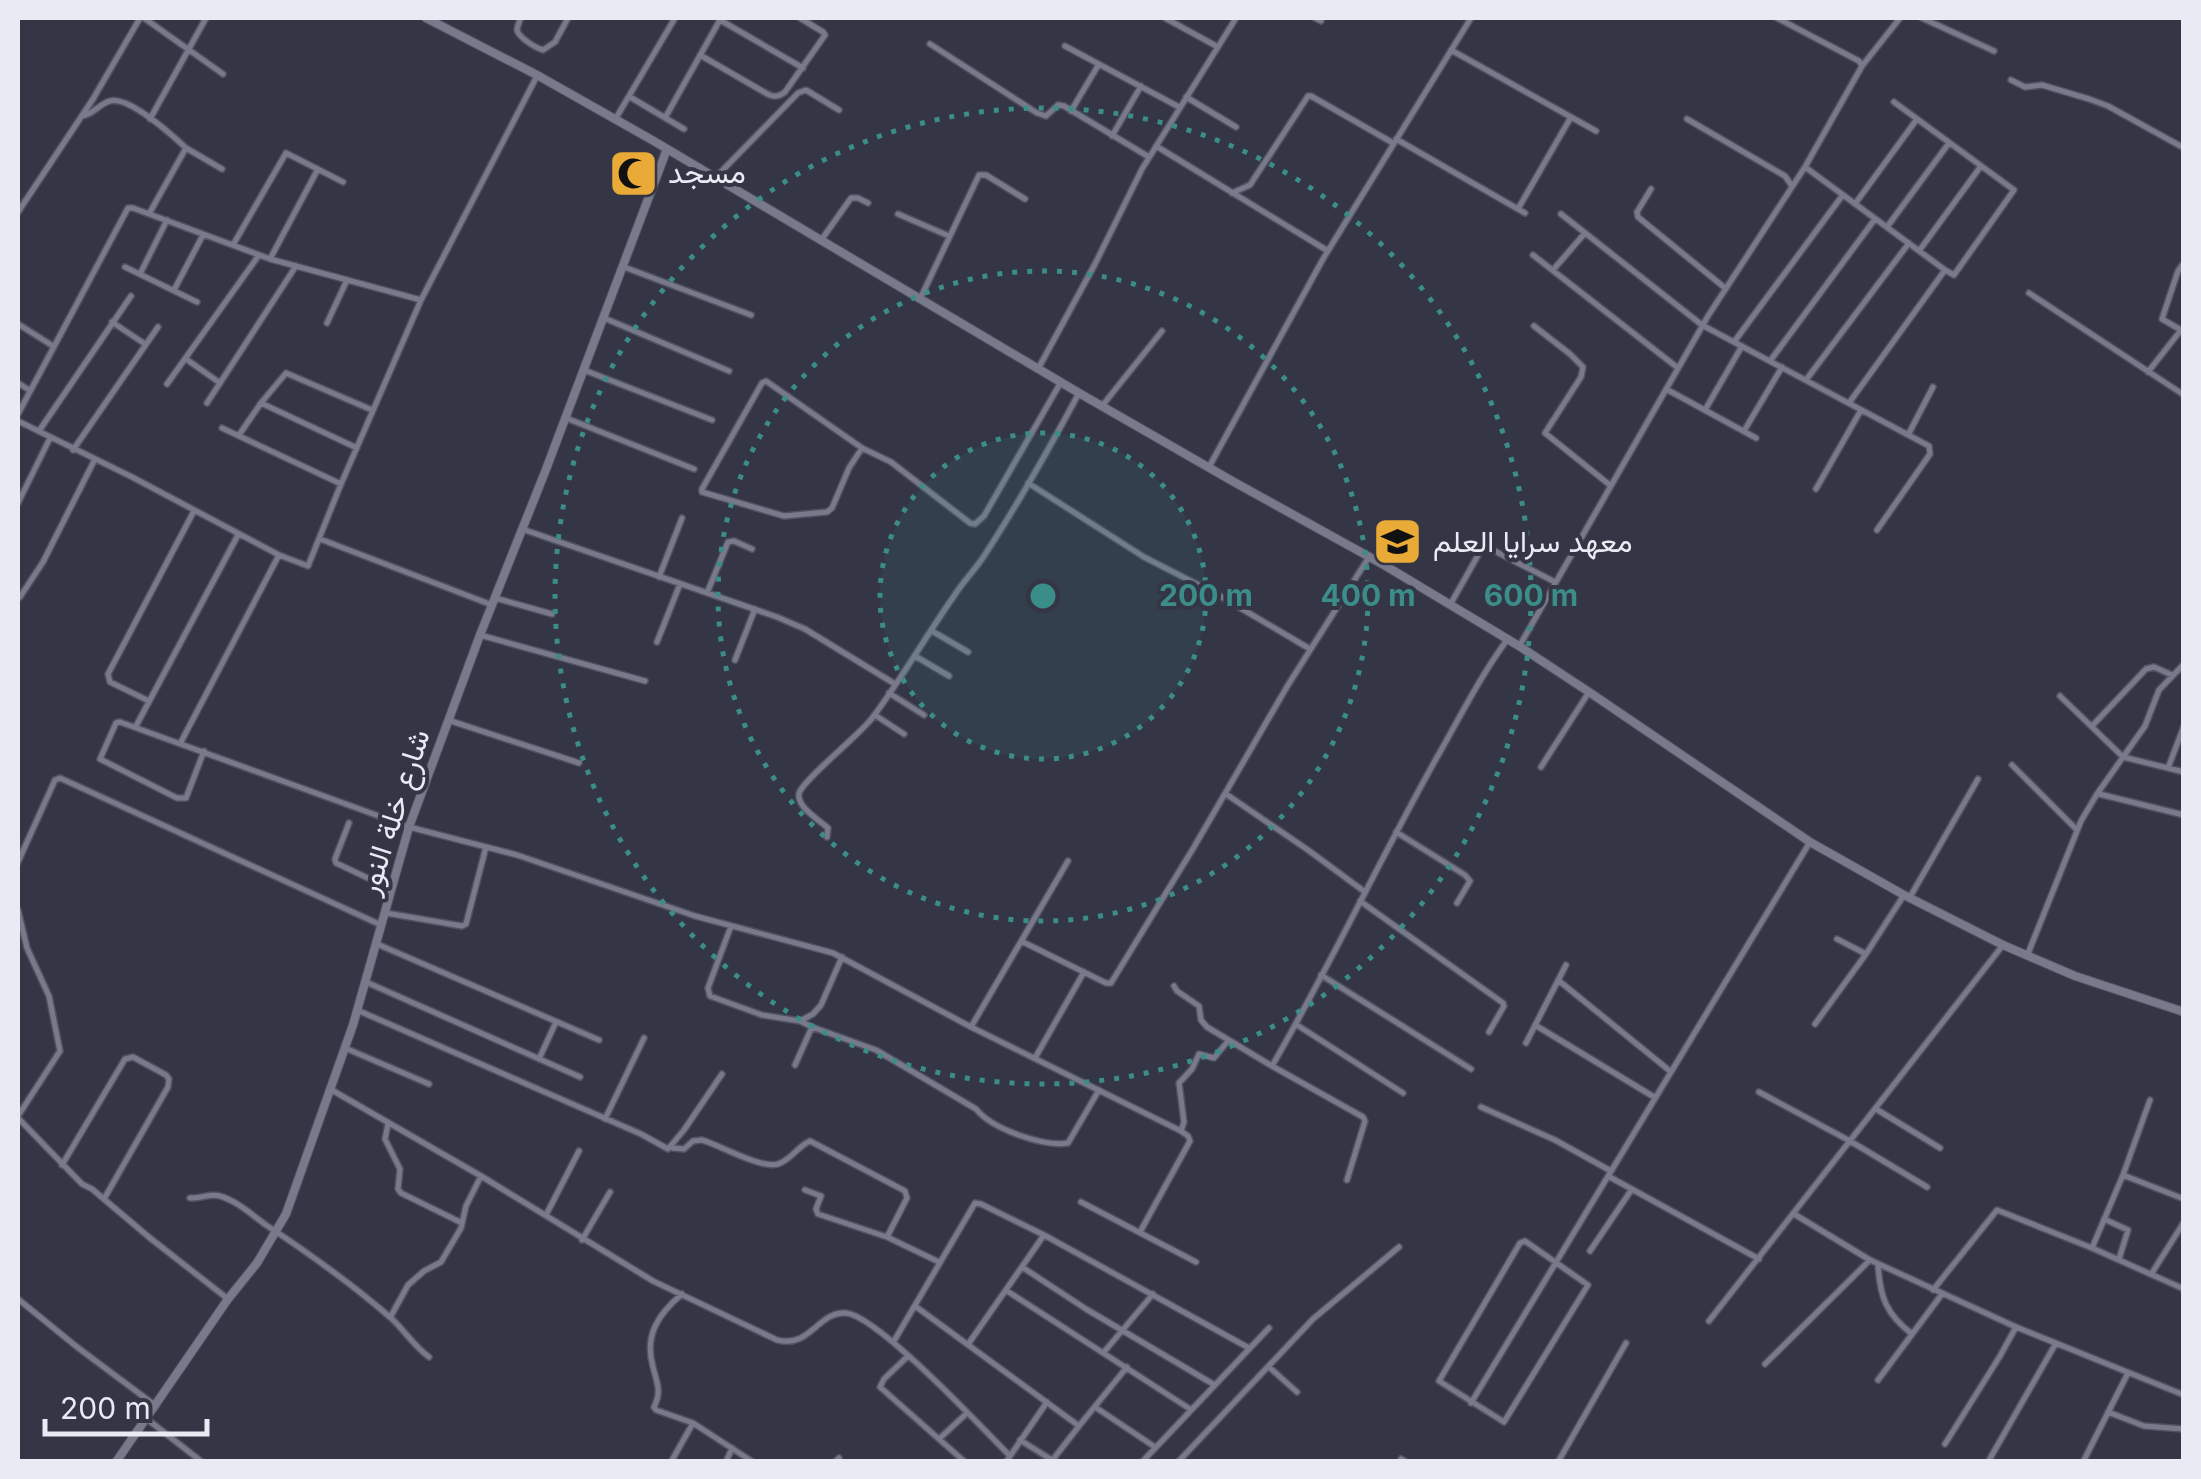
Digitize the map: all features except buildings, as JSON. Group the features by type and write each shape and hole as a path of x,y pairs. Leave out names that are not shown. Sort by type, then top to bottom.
{"main road":[{"path":"426,18 667,149 1038,369 1519,646 1810,842 2026,956 2184,1012"},
{"name":"شارع خلة النور","path":"119,1458 286,1214 366,982 409,827 667,149"}],"street":[{"path":"18,212 142,18 223,74"},
{"path":"150,119 206,18"},
{"path":"521,18 519,34 543,50 554,42 568,18"},
{"path":"614,120 675,18"},
{"path":"700,55 774,97 785,92 825,34 800,18"},
{"path":"1165,18 1218,47"},
{"path":"1038,369 1149,157 1236,18"},
{"path":"1209,467 1328,252 1471,18"},
{"path":"1777,18 1862,66"},
{"path":"1519,646 1702,325 1805,167 1862,66 1900,18"},
{"path":"1922,18 1994,52"},
{"path":"665,118 721,19 803,68"},
{"path":"930,44 1037,113 1046,116 1058,104 1149,157"},
{"path":"1065,46 1180,107"},
{"path":"1451,50 1596,131"},
{"path":"1072,112 1099,64"},
{"path":"422,300 270,259 128,208 29,390 18,418 94,461 308,566 422,300 537,76"},
{"path":"2012,80 2025,87 2042,85 2108,106 2184,148"},
{"path":"1112,136 1141,86"},
{"path":"715,178 798,93 806,90 839,110"},
{"path":"1232,192 1250,185 1305,98 1311,96 1522,211 1572,117"},
{"path":"630,97 684,129"},
{"path":"1186,98 1236,127"},
{"path":"82,116 104,104 124,102 222,169"},
{"path":"1805,167 1954,275 2014,190 1894,102"},
{"path":"1688,119 1786,176 1792,186"},
{"path":"1855,204 1917,119"},
{"path":"1887,227 1949,143"},
{"path":"1156,146 1328,252"},
{"path":"149,214 186,148"},
{"path":"233,245 286,153 343,182"},
{"path":"1919,251 1981,166"},
{"path":"270,259 318,170"},
{"path":"920,300 966,198 982,173 1026,200"},
{"path":"1651,189 1638,216 1726,288"},
{"path":"1734,342 1843,195"},
{"path":"821,242 851,198 868,202"},
{"path":"898,214 949,236"},
{"path":"1561,214 1702,325 1929,446 1930,454 1877,530"},
{"path":"1770,361 1875,218"},
{"path":"140,274 167,220"},
{"path":"1553,270 1585,233"},
{"path":"174,290 204,234"},
{"path":"1806,380 1909,244"},
{"path":"167,384 260,254"},
{"path":"1533,255 1678,368"},
{"path":"2148,372 2182,331 2162,319 2184,263"},
{"path":"206,403 296,266"},
{"path":"125,267 198,302"},
{"path":"624,267 751,315"},
{"path":"1848,403 1944,270"},
{"path":"327,323 347,280"},
{"path":"2029,294 2184,395"},
{"path":"39,431 131,296"},
{"path":"604,318 729,370"},
{"path":"112,322 146,344"},
{"path":"18,324 54,346"},
{"path":"1534,326 1583,367 1581,377 1545,434 1611,486"},
{"path":"74,450 158,327"},
{"path":"1102,406 1162,331"},
{"path":"1704,410 1742,346"},
{"path":"186,359 220,383"},
{"path":"1744,431 1782,367"},
{"path":"584,370 712,420"},
{"path":"239,435 286,373 373,410"},
{"path":"862,448 832,508 818,514 784,516 704,494 702,490 766,381 862,448 891,462 975,524 984,516 1061,382"},
{"path":"18,383 29,390"},
{"path":"1666,388 1756,438"},
{"path":"1908,435 1933,388"},
{"path":"827,837 828,828 801,804 799,793 807,780 862,732 875,715 951,599 983,558 1080,393"},
{"path":"260,403 357,448"},
{"path":"1816,490 1861,410"},
{"path":"566,418 694,469"},
{"path":"222,428 341,484"},
{"path":"18,502 50,438"},
{"path":"18,596 43,562 94,461"},
{"path":"1028,483 1144,557 1310,649"},
{"path":"149,700 110,682 108,674 194,511"},
{"path":"659,577 682,518"},
{"path":"522,529 805,629 895,684"},
{"path":"136,726 238,534"},
{"path":"320,540 494,602 552,614"},
{"path":"706,593 728,542 752,550"},
{"path":"1450,605 1480,550 1487,547 1556,582"},
{"path":"180,742 279,555"},
{"path":"1021,941 1111,983 1369,557"},
{"path":"657,642 680,584"},
{"path":"735,660 756,610"},
{"path":"932,631 968,652"},
{"path":"480,635 645,681"},
{"path":"1272,1066 1476,686 1507,640"},
{"path":"915,656 949,676"},
{"path":"2026,956 2077,830 2145,726 2159,690 2184,664"},
{"path":"2092,726 2146,669 2154,667 2173,675"},
{"path":"1541,767 1589,692"},
{"path":"889,693 924,715"},
{"path":"2060,696 2123,757 2184,772"},
{"path":"875,715 904,734"},
{"path":"448,720 579,763"},
{"path":"204,751 186,798 177,798 100,760 116,723 136,726 180,742 409,827 517,855 668,907 824,950 1181,1131 1190,1142 1140,1232"},
{"path":"2168,768 2184,726"},
{"path":"2012,765 2077,830"},
{"path":"18,862 55,780 60,778 381,925"},
{"path":"1815,1024 1907,896 1978,779"},
{"path":"1226,794 1365,892"},
{"path":"2097,794 2184,815"},
{"path":"349,823 336,862 391,889"},
{"path":"1396,832 1465,875 1470,881 1457,903"},
{"path":"1471,1403 1810,842"},
{"path":"384,913 466,924 486,847"},
{"path":"971,1027 1068,861"},
{"path":"1360,900 1503,1003 1489,1032"},
{"path":"18,910 28,948 49,996 60,1051 18,1117 82,1184 228,1299"},
{"path":"731,925 708,988 713,997 762,1015 800,1021 854,1041 888,1057 976,1109 983,1117 1036,1141 1068,1143 1099,1090"},
{"path":"1837,939 1866,954"},
{"path":"377,944 599,1040"},
{"path":"1709,1321 2003,945"},
{"path":"800,1021 821,1005 842,957"},
{"path":"1526,1043 1566,964"},
{"path":"1035,1058 1084,972"},
{"path":"1320,975 1471,1069"},
{"path":"1558,980 1670,1071"},
{"path":"366,982 580,1077"},
{"path":"1174,986 1197,1003 1203,1024 1362,1117 1347,1180"},
{"path":"357,1010 670,1149 684,1149 693,1141 702,1140 775,1165 810,1142 906,1193 887,1237"},
{"path":"539,1059 556,1022"},
{"path":"1297,1025 1403,1093"},
{"path":"1535,1025 1654,1097"},
{"path":"795,1065 812,1027"},
{"path":"605,1119 644,1038"},
{"path":"1181,1131 1184,1122 1180,1080 1192,1069 1199,1054 1214,1058 1228,1040"},
{"path":"344,1048 428,1084"},
{"path":"62,1165 125,1059 132,1057 166,1075 168,1087 104,1199"},
{"path":"670,1149 722,1074"},
{"path":"330,1088 653,1281 777,1340 800,1340 833,1316 849,1313 894,1341 968,1413 1008,1459 1047,1402"},
{"path":"1759,1092 1927,1187"},
{"path":"2092,1248 2124,1175 2150,1100"},
{"path":"1481,1107 1546,1136 1759,1259"},
{"path":"1876,1109 1940,1148"},
{"path":"388,1123 385,1139 400,1169 398,1190 462,1222"},
{"path":"546,1216 580,1151"},
{"path":"2124,1175 2184,1199"},
{"path":"390,1318 408,1285 424,1270 442,1262 461,1228 469,1198 481,1176"},
{"path":"1590,1250 1632,1189"},
{"path":"806,1190 821,1196 817,1213 887,1237 939,1262"},
{"path":"582,1240 610,1192"},
{"path":"190,1198 220,1196 243,1208 342,1277 412,1338 428,1357"},
{"path":"1081,1202 1196,1262"},
{"path":"894,1341 975,1204 981,1204 1250,1348"},
{"path":"1932,1290 1997,1210 2184,1289"},
{"path":"1794,1214 1878,1265 2184,1396"},
{"path":"2104,1219 2128,1230 2118,1259"},
{"path":"2152,1273 2184,1222"},
{"path":"969,1344 1044,1235"},
{"path":"1526,1241 1555,1262 1588,1286 1506,1422 1502,1422 1439,1380 1520,1242 1526,1241"},
{"path":"1178,1462 1313,1319 1399,1246"},
{"path":"1765,1364 1870,1260"},
{"path":"1878,1265 1886,1306 1912,1334"},
{"path":"1022,1267 1213,1384"},
{"path":"1006,1290 1190,1409"},
{"path":"682,1294 660,1315 650,1339 660,1392 654,1407 693,1424 754,1462"},
{"path":"1104,1352 1153,1294"},
{"path":"1878,1380 1942,1294"},
{"path":"18,1299 156,1406"},
{"path":"915,1306 1079,1426"},
{"path":"1945,1444 2016,1326"},
{"path":"1142,1462 1268,1328"},
{"path":"1558,1462 1626,1343"},
{"path":"1988,1462 2056,1343"},
{"path":"908,1356 880,1388 965,1462"},
{"path":"1020,1440 1052,1461 1128,1367"},
{"path":"1269,1367 1297,1392"},
{"path":"2082,1462 2128,1372"},
{"path":"1095,1407 1155,1447"},
{"path":"2108,1412 2144,1426 2184,1429"},
{"path":"939,1440 968,1413"},
{"path":"146,1419 202,1462"},
{"path":"671,1462 693,1424"},
{"path":"726,1462 732,1448"},
{"path":"119,1458 130,1462"}],"place":[{"name":"مسجد","path":"633,173"},
{"name":"معهد سرايا العلم","path":"1398,542"}]}
